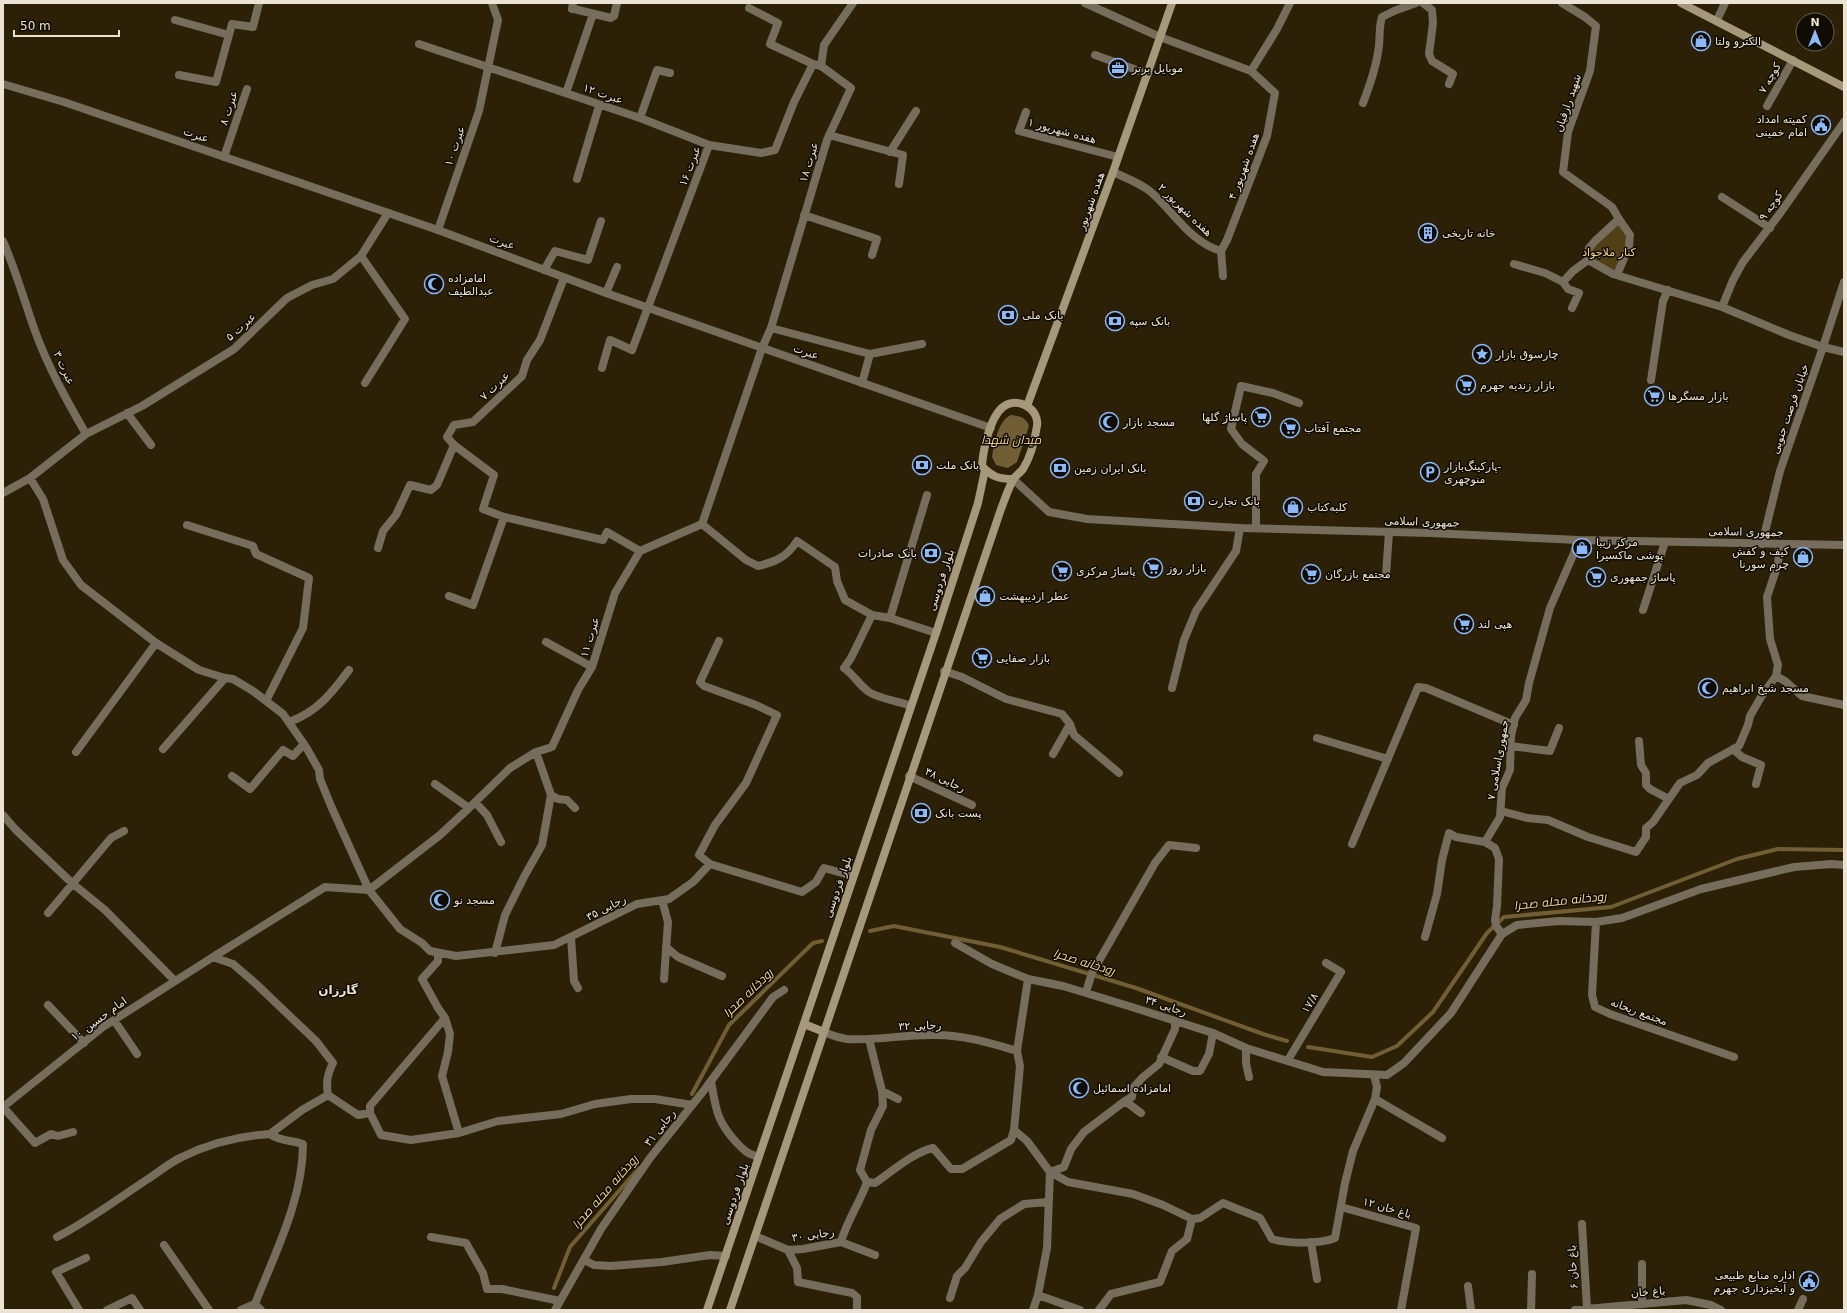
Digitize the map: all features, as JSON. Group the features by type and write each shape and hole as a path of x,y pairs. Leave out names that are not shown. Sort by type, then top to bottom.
{"main road":[{"name":"هفده شهریور","path":"1027,406 1113,172 1172,3"},
{"path":"1682,3 1844,87"},
{"path":"730,1310 944,671 1001,508 1013,479 1023,470 1038,424 1035,413 1027,406 1017,403 1009,403 998,412 991,428 983,455 982,466 991,476 1000,479 1013,479"},
{"name":"بلوار فردوسی","path":"707,1310 936,633 978,503 985,470"},
{"path":"804,1024 824,1032"}],"street":[{"path":"179,75 216,82 232,24 253,27 259,3"},
{"name":"عبرت ۱۰","path":"438,230 479,111 498,20 492,3"},
{"path":"573,3 572,8 612,18 617,3"},
{"path":"749,8 778,23 770,44 813,64 821,66 824,45 853,3"},
{"name":"هفده شهریور ۴","path":"1085,3 1160,37 1252,71 1275,92 1268,136 1228,240 1220,251"},
{"path":"1252,71 1278,29 1290,3"},
{"path":"1363,103 1375,64 1382,17 1416,3"},
{"path":"1423,3 1432,10 1433,23 1429,54 1432,61 1453,74 1450,84"},
{"name":"شهید رازقیان","path":"1562,3 1585,17 1596,26 1590,71 1568,132 1563,172 1612,207 1619,219"},
{"path":"1717,20 1725,3"},
{"path":"566,93 592,14"},
{"path":"175,20 229,35"},
{"name":"عبرت ۱۲","path":"419,44 566,93 599,106 640,118 709,145"},
{"path":"1095,55 1148,74"},
{"name":"کوچه ۷","path":"1766,106 1793,60"},
{"name":"عبرت ۱۶","path":"602,368 610,340 632,350 709,145 761,153 774,150 794,102 813,64"},
{"name":"عبرت ۱۸","path":"762,348 771,328 829,135 851,88 821,66"},
{"path":"640,118 657,70 670,74"},
{"name":"عبرت","path":"3,84 64,102 438,230 564,278 991,428"},
{"name":"عبرت ۸","path":"224,157 247,89"},
{"path":"577,179 599,106"},
{"path":"890,152 916,111"},
{"name":"هفده شهریور ۱","path":"1026,112 1020,131 1118,157"},
{"name":"کوچه ۹","path":"1722,307 1733,280 1743,262 1770,228 1844,122"},
{"path":"829,135 903,155 898,184"},
{"name":"هفده شهریور ۲","path":"1113,172 1133,181 1151,192 1189,232 1209,248 1220,251"},
{"path":"1722,197 1770,228"},
{"name":"عبرت ۵","path":"86,434 127,413 199,372 234,349 287,298 312,285 333,279 361,256 388,213"},
{"path":"804,216 877,239 872,255"},
{"path":"1563,282 1573,271 1588,260 1589,248 1595,240 1619,219 1630,235 1629,246 1617,275"},
{"path":"544,270 555,251 588,260 601,221"},
{"name":"عبرت ۳","path":"4,245 17,273 35,331 58,384 86,434"},
{"path":"1220,251 1223,276"},
{"path":"361,256 405,319 365,383"},
{"path":"1588,260 1617,275 1722,307 1824,348 1844,352"},
{"path":"1514,264 1545,274 1563,282 1568,289 1579,293 1572,308"},
{"path":"606,293 616,267"},
{"name":"عبرت ۷","path":"454,445 447,437 454,425 473,422 522,376 527,360 540,340 564,278"},
{"name":"خیابان فرصت جنوبی","path":"1762,544 1780,471 1824,348 1844,282"},
{"path":"1651,380 1663,301 1668,290"},
{"path":"771,328 870,354 922,344"},
{"path":"378,548 383,531 396,516 410,485 431,490 437,485 454,445 494,475 484,509 504,517 603,540 607,532 640,550 702,524 762,348"},
{"path":"862,383 870,354"},
{"path":"1256,528 1256,474 1264,461 1242,444 1231,429 1241,386 1273,393 1299,403"},
{"path":"127,413 151,445"},
{"path":"3,493 30,478 86,434"},
{"path":"30,478 44,498 63,560 81,585 156,643 199,670 233,679 266,701 284,714 304,744 319,770 320,780 368,890 400,929 422,943 430,951 438,953 438,961 422,979 434,1003 445,1018 450,1034 448,1052 442,1076 459,1133"},
{"name":"جمهوری اسلامی","path":"1013,479 1049,512 1087,519 1240,528 1389,532 1578,540 1844,546"},
{"path":"890,618 927,495"},
{"path":"449,596 473,605 504,517"},
{"path":"187,524 253,546 256,554 310,578 303,628 266,701"},
{"path":"702,524 746,560 758,566 781,560 793,548 797,541 835,567 837,581 845,600 872,615 890,618 936,633"},
{"path":"1172,688 1184,640 1196,611 1236,551 1240,528"},
{"path":"1386,575 1389,532"},
{"name":"جمهوری‌اسلامی ۷","path":"1485,842 1500,817 1502,788 1510,770 1511,746 1515,718 1526,700 1529,683 1550,608 1574,553 1578,540"},
{"path":"1643,610 1665,542"},
{"path":"1501,811 1527,818 1548,820 1588,837 1636,852 1646,837 1646,828 1653,822 1680,783 1698,775 1708,763 1739,746 1748,725 1750,716 1776,676 1778,665 1770,639 1767,597 1778,564 1780,544"},
{"name":"عبرت ۱۱","path":"368,890 440,835 510,768 536,752 552,747 578,690 592,667 615,593 640,550"},
{"path":"872,615 851,658 844,668 853,674 861,686 871,693 911,706"},
{"path":"719,641 700,682 704,686 756,705 777,716 746,783 715,825 699,855 710,864 802,892 816,882 824,868 853,876"},
{"path":"546,642 592,667"},
{"path":"76,752 156,643"},
{"path":"289,722 303,717 329,697 349,670"},
{"path":"944,671 962,677 1006,698 1062,714 1070,724 1074,735 1119,773"},
{"path":"1776,676 1785,681 1802,696 1844,705"},
{"path":"163,749 225,678"},
{"path":"1352,844 1418,687 1426,688 1514,725"},
{"path":"1053,754 1070,724"},
{"path":"1511,746 1550,751 1559,728"},
{"path":"1317,738 1388,759"},
{"path":"1639,741 1641,765 1646,773 1646,785 1650,789 1669,798"},
{"path":"232,776 250,790 283,750 293,756 304,744"},
{"path":"1733,749 1742,758 1761,765 1756,784"},
{"path":"495,953 505,915 542,845 551,795 536,752"},
{"name":"رجایی ۳۸","path":"909,776 972,805"},
{"path":"435,784 469,808"},
{"path":"551,795 558,799 567,800 575,808"},
{"path":"476,802 487,815 501,842"},
{"path":"4,817 72,883 105,910 175,981"},
{"path":"48,913 111,838 124,832"},
{"path":"1425,937 1437,894 1442,860 1449,833 1456,837 1485,842 1495,848 1499,859 1495,923 1502,934 1517,925 1559,921 1596,922 1622,918 1701,890 1777,871 1794,867 1831,864 1844,865"},
{"path":"1086,992 1092,973 1155,863 1170,845 1196,848"},
{"name":"رجایی ۳۵","path":"438,953 456,956 495,953 554,945 637,904 669,899 693,882 710,864"},
{"name":"امام حسین ۱۰","path":"3,1107 114,1020 325,887 368,890"},
{"path":"662,900 668,922 664,979"},
{"name":"مجتمع ریحانه","path":"1596,922 1592,995 1595,1007 1610,1014 1734,1057"},
{"name":"رجایی ۳۴","path":"955,943 992,964 1028,979 1086,992 1213,1033 1246,1048 1323,1072 1387,1075 1404,1064 1451,1013 1502,934"},
{"path":"571,937 574,981 578,988"},
{"path":"666,948 678,958 722,976"},
{"path":"213,957 233,964 316,1040 333,1064 326,1083 328,1096"},
{"name":"۱۷/۸","path":"1288,1060 1341,972 1326,964"},
{"path":"867,1182 875,1183 926,1149 933,1148 951,1169 962,1169 1011,1140 1014,1130 1020,1066 1017,1051 1028,979"},
{"name":"رجایی ۳۱","path":"555,1310 601,1229 645,1165 692,1106 773,997 784,990"},
{"path":"48,1005 84,1043"},
{"path":"445,1018 370,1106 370,1113 381,1135 411,1140 459,1133 498,1121 561,1114 595,1104 631,1099 655,1098 692,1106"},
{"path":"114,1020 136,1054"},
{"path":"1050,1172 1064,1167 1071,1149 1084,1132 1132,1097 1133,1088 1143,1077 1159,1064 1175,1029 1175,1021"},
{"name":"رجایی ۳۲","path":"824,1032 846,1039 935,1035 957,1036 981,1040 1017,1051"},
{"path":"1161,1057 1193,1071 1200,1071 1209,1054 1213,1033"},
{"path":"840,1242 844,1229 863,1195 867,1182 860,1170 871,1130 883,1106 882,1091 869,1039"},
{"path":"1246,1048 1246,1064 1249,1077"},
{"path":"1014,1130 1027,1141 1050,1172 1068,1182 1133,1194 1163,1204 1192,1219 1200,1218 1223,1203 1260,1218 1272,1239 1295,1242 1328,1241 1335,1238 1345,1183 1353,1151 1375,1099 1377,1087 1374,1075"},
{"path":"711,1081 716,1113 725,1130 747,1154 759,1157"},
{"path":"882,1091 898,1098"},
{"path":"328,1096 358,1114 370,1113"},
{"path":"57,1237 77,1227 119,1197 181,1157 215,1143 246,1135 270,1134 302,1110 328,1096"},
{"path":"1375,1099 1442,1138"},
{"path":"1125,1101 1141,1113"},
{"path":"3,1107 35,1143 51,1134 58,1136 73,1132"},
{"path":"241,1310 258,1307 292,1206 302,1160 302,1144 290,1140 277,1139 270,1134"},
{"path":"1033,1310 1038,1295 1047,1248 1050,1172"},
{"path":"950,1298 957,1276 964,1268 980,1242 1000,1219 1024,1204 1048,1202"},
{"name":"باغ خان ۱۲","path":"1341,1207 1416,1228 1401,1310"},
{"path":"1099,1310 1111,1294 1160,1282 1172,1251 1187,1239 1192,1219"},
{"name":"باغ خان ۶","path":"1582,1224 1587,1308"},
{"name":"رجایی ۳۰","path":"755,1236 788,1250 803,1249 840,1242 874,1255"},
{"path":"431,1237 466,1243 483,1274 487,1289 502,1289 560,1301"},
{"path":"1311,1242 1317,1279"},
{"path":"164,1245 210,1310"},
{"path":"788,1250 797,1268 798,1282 852,1293 856,1297 856,1310"},
{"path":"584,1260 594,1265 611,1266 662,1262 710,1255 726,1256"},
{"path":"78,1310 56,1272 86,1258"},
{"path":"1642,1264 1642,1303"},
{"path":"1531,1310 1532,1274"},
{"path":"1468,1286 1471,1310"},
{"path":"1038,1295 1080,1310"},
{"path":"107,1310 132,1298 140,1310"},
{"path":"1798,1310 1803,1299"},
{"name":"باغ خان","path":"1575,1310 1686,1300 1711,1305 1721,1310"}],"green space":[{"name":"کنار ملا‌جواد","path":"1619,219 1630,235 1617,275 1588,260 1589,248"}],"water":[{"name":"میدان شهدا","path":"1011,415 1024,419 1029,426 1017,462 1008,468 996,465 992,457 995,440 1000,427"}],"waterway":[{"name":"رودخانه محله صحرا","path":"1308,1047 1372,1057 1397,1046 1433,1012 1487,933 1504,917 1611,907 1737,859 1778,849 1844,850"},
{"name":"رودخانه صحرا","path":"870,931 894,926 1000,947 1136,988 1263,1034 1287,1041"},
{"name":"رودخانه صحرا","path":"692,1094 729,1025 813,943 822,941"},
{"name":"رودخانه محله صحرا","path":"554,1288 570,1247 639,1168"}],"place":[{"name":"الکترو ولتا","path":"1701,41"},
{"name":"موبایل برتر","path":"1118,68"},
{"name":"کمیته امداد امام خمینی","path":"1821,125"},
{"name":"خانه تاریخی","path":"1428,233"},
{"name":"امامزاده عبدالطیف","path":"434,284"},
{"name":"بانک ملی","path":"1008,315"},
{"name":"بانک سپه","path":"1115,321"},
{"name":"چارسوق بازار","path":"1482,354"},
{"name":"بازار زندیه جهرم","path":"1466,385"},
{"name":"بازار مسگرها","path":"1654,396"},
{"name":"پاساژ گلها","path":"1261,417"},
{"name":"مسجد بازار","path":"1109,422"},
{"name":"مجتمع آفتاب","path":"1290,428"},
{"name":"بانک ملت","path":"922,465"},
{"name":"بانک ایران زمین","path":"1060,468"},
{"name":"پارکینگ‌بازار- منوچهری","path":"1430,472"},
{"name":"بانک تجارت","path":"1194,501"},
{"name":"کلبه‌کتاب","path":"1293,507"},
{"name":"مرکز زیبا پوشی ماکسیرا","path":"1582,548"},
{"name":"بانک صادرات","path":"931,553"},
{"name":"کیف و کفش چرم سورنا","path":"1803,557"},
{"name":"بازار روز","path":"1153,568"},
{"name":"پاساژ مرکزی","path":"1062,571"},
{"name":"مجتمع بازرگان","path":"1311,574"},
{"name":"پاساژ جمهوری","path":"1596,577"},
{"name":"عطر اردیبهشت","path":"985,596"},
{"name":"هپی لند","path":"1464,624"},
{"name":"بازار صفایی","path":"982,658"},
{"name":"مسجد شیخ ابراهیم","path":"1708,688"},
{"name":"پست بانک","path":"921,813"},
{"name":"مسجد نو","path":"440,900"},
{"name":"امامزاده اسمائیل","path":"1079,1088"},
{"name":"اداره منابع طبیعی و آبخیزداری جهرم","path":"1809,1281"}],"district":[{"name":"گارزان","path":"338,990"}]}
